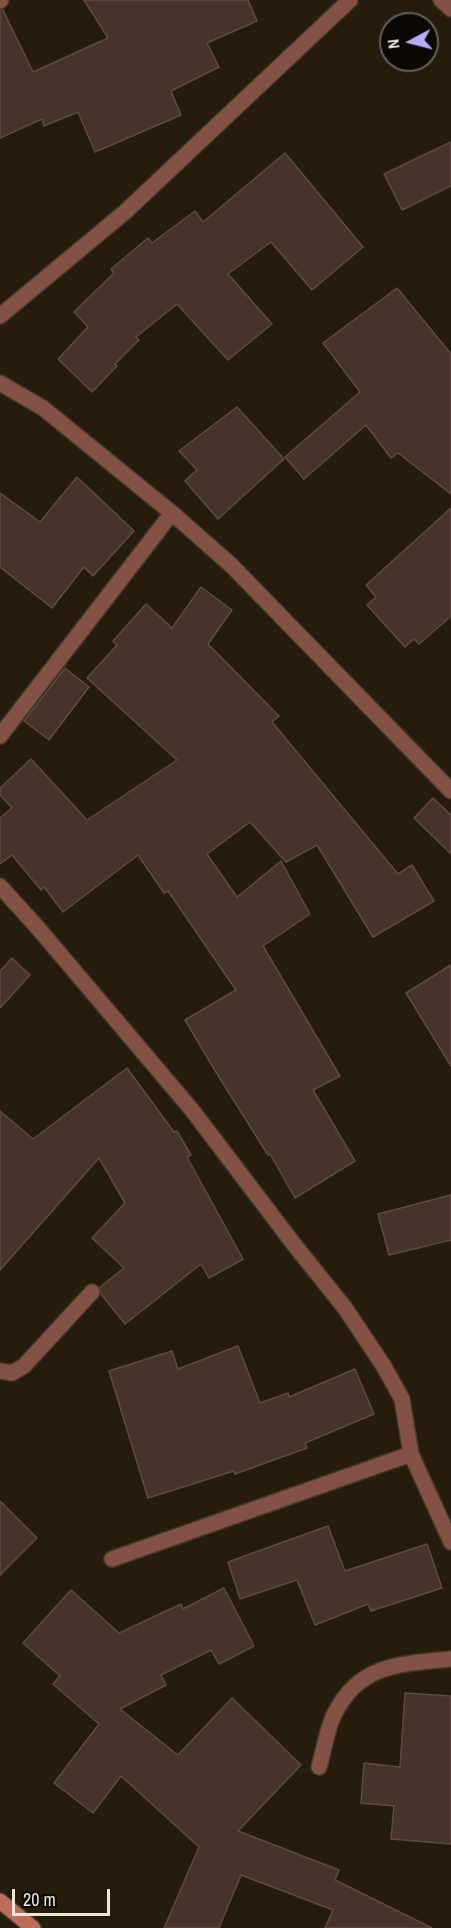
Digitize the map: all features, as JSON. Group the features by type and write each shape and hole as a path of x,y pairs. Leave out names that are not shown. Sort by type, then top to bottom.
{"street":[{"path":"0,316 125,212 350,0"},
{"path":"441,0 451,9"},
{"path":"0,382 43,408 172,513 231,565 451,791"},
{"path":"0,736 172,513"},
{"path":"0,886 192,1110 345,1308 383,1365 402,1399 411,1454 451,1542"},
{"path":"0,1371 12,1373 24,1366 92,1292"},
{"path":"112,1559 411,1454"},
{"path":"320,1767 334,1714 355,1684 375,1673 403,1664 451,1659"},
{"path":"0,1901 33,1928"}],"building":[{"path":"84,0 248,0 257,21 207,43 219,67 171,91 181,115 95,152 78,112 44,126 42,119 0,138 0,10 3,10 33,72 108,38"},
{"path":"451,142 451,186 402,210 384,174"},
{"path":"285,153 363,247 312,290 271,242 228,274 272,324 228,360 177,304 136,337 139,340 92,392 58,359 88,327 74,312 114,273 111,269 148,238 152,243 195,211 203,222"},
{"path":"397,288 451,354 451,494 398,453 391,458 366,425 304,479 285,457 360,392 323,343"},
{"path":"237,407 284,459 218,519 185,481 197,470 179,451"},
{"path":"77,477 134,531 93,576 84,567 52,608 0,567 0,493 40,522"},
{"path":"451,508 451,616 419,644 414,639 405,647 367,605 376,597 366,585"},
{"path":"201,587 232,610 208,644 279,716 272,722 398,874 412,865 434,901 373,937 317,845 286,862 250,822 207,854 237,897 281,861 310,914 263,946 340,1076 313,1090 355,1161 295,1198 270,1154 268,1155 185,1020 236,990 168,891 164,893 138,855 63,912 44,887 41,890 12,855 0,864 0,818 12,808 0,795 0,788 31,759 87,820 177,760 87,678 117,645 113,641 146,604 172,628"},
{"path":"65,668 89,687 49,740 24,721"},
{"path":"433,798 451,815 451,854 414,818"},
{"path":"12,958 30,975 0,1008 0,971"},
{"path":"451,965 451,1066 406,993"},
{"path":"127,1068 174,1132 177,1131 191,1155 187,1157 243,1259 209,1278 201,1264 125,1324 101,1294 100,1287 124,1268 92,1238 125,1203 99,1158 0,1270 0,1111 33,1139"},
{"path":"451,1195 451,1240 389,1255 378,1214"},
{"path":"238,1346 260,1403 288,1393 289,1397 355,1369 374,1414 305,1443 307,1448 235,1474 234,1471 148,1498 109,1371 172,1351 178,1369"},
{"path":"0,1501 37,1538 0,1575"},
{"path":"328,1526 345,1571 427,1544 442,1588 371,1611 368,1604 315,1625 297,1580 240,1599 228,1562"},
{"path":"224,1588 254,1646 219,1664 211,1650 161,1675 166,1685 120,1709 178,1755 232,1698 301,1765 238,1831 339,1870 335,1880 432,1928 325,1928 333,1910 241,1875 219,1928 164,1928 199,1847 121,1776 93,1813 54,1783 99,1724 53,1684 60,1676 23,1643 71,1590 119,1633 181,1604 183,1609"},
{"path":"405,1693 451,1696 451,1844 391,1839 394,1806 361,1803 364,1763 400,1767"}]}
